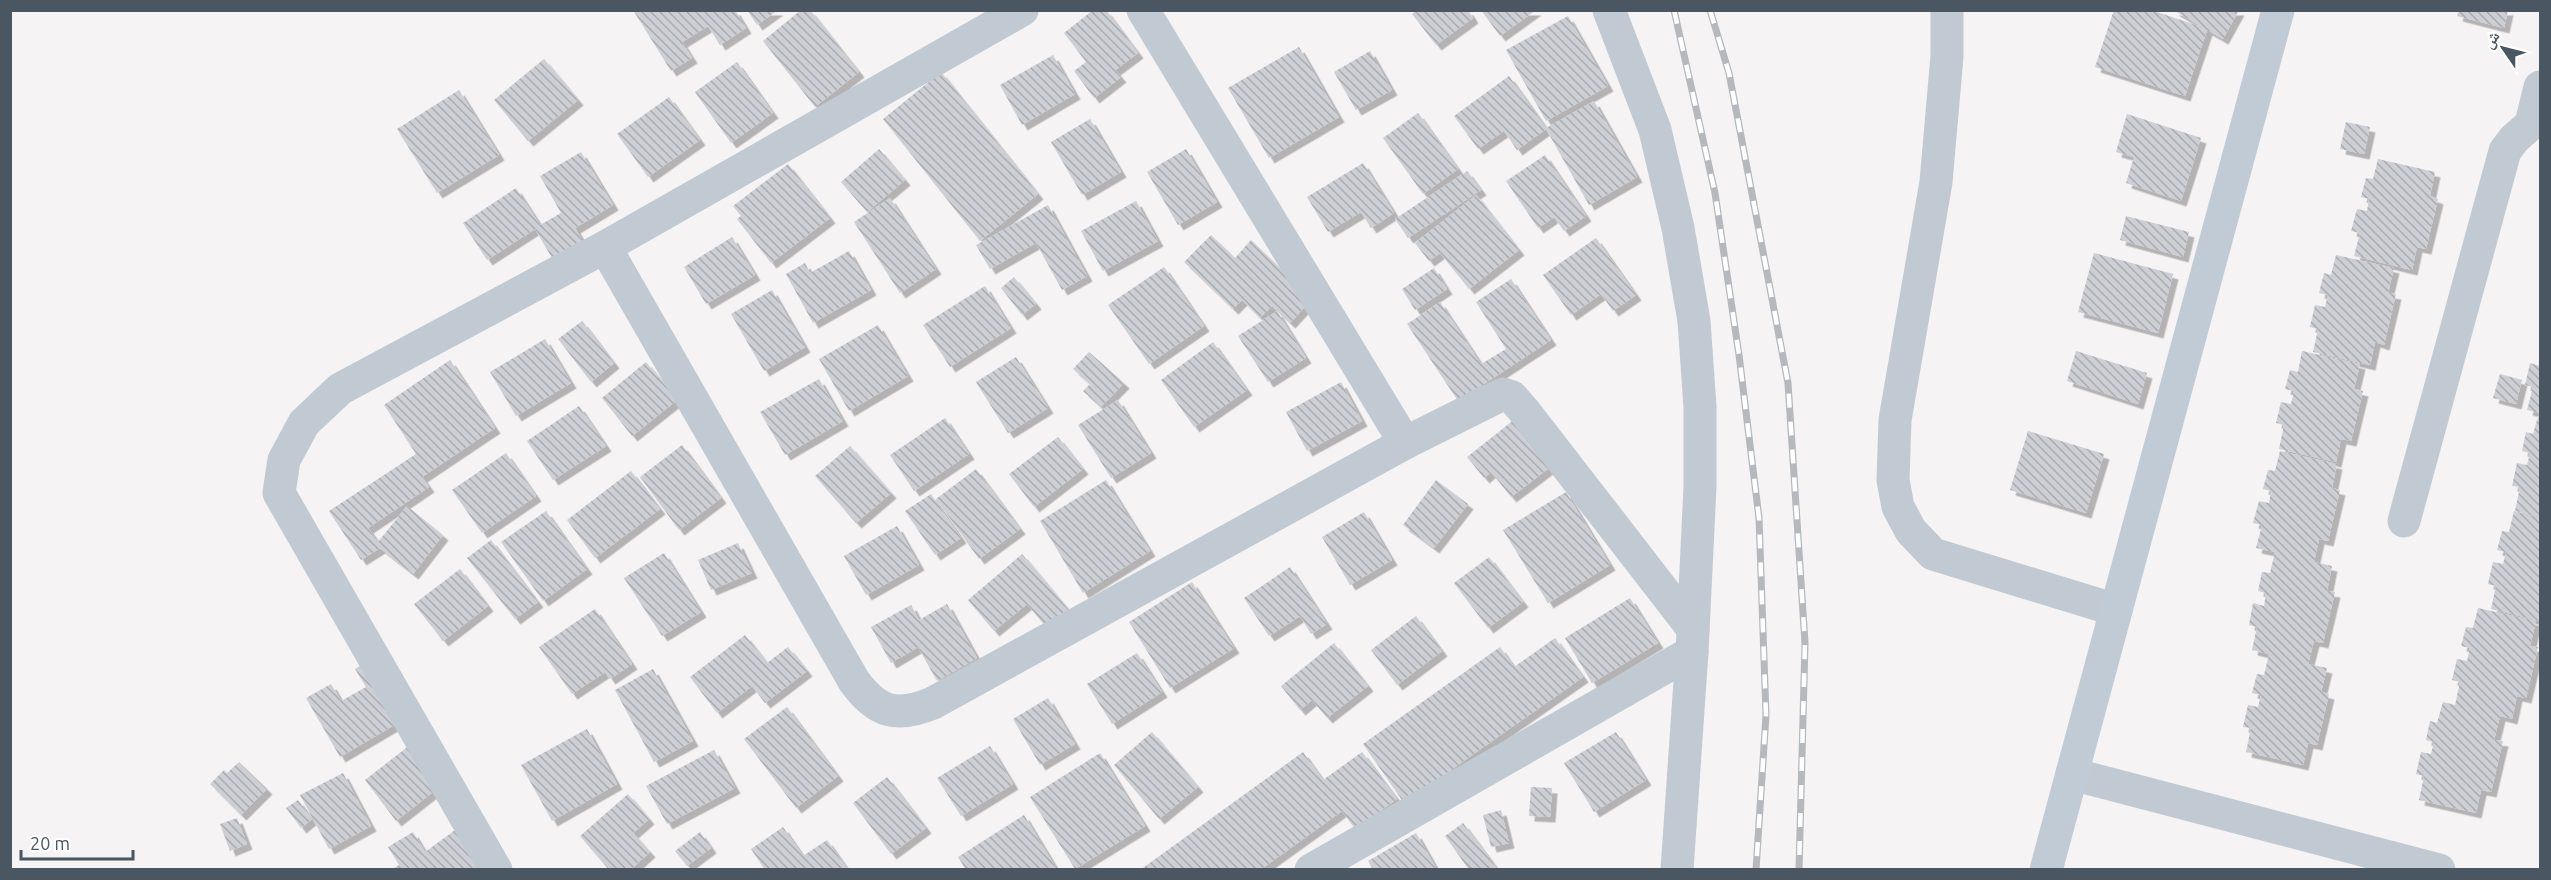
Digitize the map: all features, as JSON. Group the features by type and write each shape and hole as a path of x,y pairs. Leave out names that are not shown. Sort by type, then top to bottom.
{"main road":[{"path":"2046,870 2278,10"}],"street":[{"path":"496,870 279,493 284,460 304,423 340,390 605,247 1022,10"},
{"path":"1143,10 1405,443"},
{"path":"1610,10 1655,130 1678,228 1694,321 1700,406 1700,487 1693,641 1677,870"},
{"path":"1947,10 1947,56 1936,182 1895,420 1893,480 1898,507 1911,531 1933,554 2116,610"},
{"path":"2404,521 2505,151 2514,139 2536,126 2541,87"},
{"path":"605,247 854,681 874,704 891,710 912,711 933,703 1405,443 1500,395 1509,395 1525,412 1693,641"},
{"path":"1311,870 1693,641"},
{"path":"2072,774 2439,870"}],"building":[{"path":"633,10 735,10 746,28 720,45 708,26 682,42 692,58 671,71"},
{"path":"747,10 778,10 757,25"},
{"path":"801,10 810,10 859,72 815,107 763,41"},
{"path":"1093,10 1106,10 1138,53 1115,70 1121,77 1094,98 1074,71 1086,62 1064,33"},
{"path":"1417,10 1468,10 1473,18 1436,45 1412,14"},
{"path":"1481,10 1536,10 1500,36"},
{"path":"2114,10 2151,10 2202,27 2173,10 2239,10 2223,39 2207,30 2185,96 2095,67"},
{"path":"2459,10 2508,10 2504,28 2457,16"},
{"path":"1568,16 1608,86 1546,121 1506,50"},
{"path":"1299,47 1339,117 1269,158 1228,88"},
{"path":"1370,51 1392,90 1356,110 1334,72"},
{"path":"1053,55 1075,94 1022,125 1000,85"},
{"path":"544,59 578,100 528,141 494,100"},
{"path":"737,62 773,113 731,143 695,92"},
{"path":"941,72 1038,194 980,241 883,119"},
{"path":"1509,76 1546,128 1594,101 1637,177 1589,205 1546,129 1517,150 1504,131 1478,149 1454,116"},
{"path":"459,90 499,155 437,193 397,129"},
{"path":"669,97 700,140 648,177 617,134"},
{"path":"1418,113 1458,169 1423,194 1383,138"},
{"path":"2127,114 2201,138 2181,201 2126,183 2134,157 2116,152"},
{"path":"1090,119 1121,172 1082,195 1051,142"},
{"path":"2346,122 2370,127 2364,154 2340,149"},
{"path":"879,149 905,180 867,212 841,182"},
{"path":"1186,149 1217,202 1178,225 1147,172"},
{"path":"581,152 613,205 575,228 582,240 552,258 535,229 487,260 463,223 516,188 540,225 561,213 540,176"},
{"path":"1545,155 1586,216 1564,231 1554,217 1538,228 1506,181"},
{"path":"2378,159 2435,172 2430,196 2438,199 2426,249 2417,247 2412,270 2354,256 2360,233 2351,231 2357,209 2367,211 2369,199 2361,197 2366,178 2373,179"},
{"path":"1363,163 1394,213 1371,228 1361,212 1328,232 1307,197"},
{"path":"788,164 830,218 771,263 737,219 741,216 733,206"},
{"path":"1467,171 1481,190 1408,238 1395,219"},
{"path":"1476,195 1519,250 1469,289 1440,253 1429,261 1415,243"},
{"path":"890,198 936,269 900,293 854,222"},
{"path":"1136,201 1158,241 1103,271 1081,231"},
{"path":"1048,205 1087,276 1062,290 1036,243 990,269 976,245"},
{"path":"2126,216 2189,232 2183,257 2120,240"},
{"path":"1211,235 1235,258 1251,240 1312,299 1290,323 1272,306 1260,318 1242,300 1233,309 1184,262"},
{"path":"732,237 755,275 706,304 684,267"},
{"path":"1596,238 1636,295 1613,311 1601,294 1571,315 1543,275"},
{"path":"849,251 871,290 813,323 786,274 805,263 810,273"},
{"path":"2094,253 2173,274 2158,333 2078,312"},
{"path":"2336,255 2394,268 2388,293 2396,294 2384,345 2375,342 2370,365 2313,352 2318,329 2310,327 2315,305 2325,307 2328,295 2319,293 2324,273 2331,275"},
{"path":"1164,267 1204,326 1149,364 1108,305"},
{"path":"1434,268 1447,289 1415,310 1402,289"},
{"path":"1014,277 1036,304 1022,315 1001,288"},
{"path":"1511,279 1551,340 1458,401 1407,324 1440,302 1481,364 1506,349 1476,302"},
{"path":"985,286 1011,328 950,367 923,325"},
{"path":"772,290 805,347 764,371 731,314"},
{"path":"1277,311 1306,358 1268,382 1238,336"},
{"path":"582,321 614,363 591,382 558,339"},
{"path":"878,325 908,376 849,411 819,359"},
{"path":"545,339 571,383 516,416 490,372"},
{"path":"1213,342 1247,390 1194,427 1161,380"},
{"path":"2076,351 2147,373 2138,404 2067,381"},
{"path":"2302,351 2360,364 2354,389 2363,391 2351,441 2341,439 2336,462 2279,449 2284,425 2276,423 2281,402 2291,404 2294,391 2285,389 2290,370 2298,372"},
{"path":"1089,352 1124,383 1101,407 1083,391 1090,384 1073,369"},
{"path":"1016,357 1048,408 1008,433 976,382"},
{"path":"450,360 495,428 422,477 429,487 368,528 378,542 407,506 443,535 413,574 380,548 361,560 329,511 416,454 384,405"},
{"path":"646,362 677,400 632,436 602,398"},
{"path":"2530,363 2540,366 2540,517 2515,511 2520,487 2512,486 2517,463 2527,465 2530,453 2522,451 2526,432 2533,434 2539,413 2527,410 2533,387 2525,385"},
{"path":"2500,374 2522,380 2516,404 2493,398"},
{"path":"819,379 843,421 785,455 760,412"},
{"path":"1341,382 1362,421 1307,451 1286,412"},
{"path":"1118,400 1151,453 1111,478 1078,425"},
{"path":"579,406 606,446 553,480 527,441"},
{"path":"1520,415 1557,462 1511,497 1491,472 1484,478 1467,457"},
{"path":"945,418 969,454 914,491 890,455"},
{"path":"2028,431 2104,454 2086,513 2010,490"},
{"path":"1058,437 1083,469 1034,507 1009,474"},
{"path":"682,445 721,498 679,530 640,477"},
{"path":"850,446 891,493 856,523 815,476"},
{"path":"2280,451 2337,464 2332,488 2340,490 2328,541 2319,539 2314,562 2332,566 2327,591 2335,592 2323,643 2314,641 2308,664 2327,668 2321,692 2329,694 2317,745 2308,743 2303,765 2246,752 2251,728 2243,727 2248,705 2258,707 2261,695 2252,693 2257,674 2264,675 2269,654 2252,650 2257,627 2249,625 2253,603 2264,606 2266,593 2258,591 2262,572 2270,573 2275,552 2256,548 2262,525 2253,523 2259,501 2269,503 2271,491 2263,489 2268,470 2275,471"},
{"path":"506,453 536,496 482,533 452,490"},
{"path":"976,469 1020,529 979,559 936,499"},
{"path":"631,471 660,509 595,558 567,520"},
{"path":"1106,480 1150,551 1083,593 1040,521"},
{"path":"1436,480 1468,504 1434,548 1403,525"},
{"path":"1566,492 1610,565 1548,603 1503,530"},
{"path":"931,494 961,538 935,555 905,511"},
{"path":"546,511 587,569 543,601 501,542"},
{"path":"2514,511 2540,518 2540,621 2491,609 2496,586 2488,584 2493,562 2503,564 2506,552 2497,550 2502,531 2509,532"},
{"path":"1364,512 1392,560 1350,585 1322,537"},
{"path":"897,526 919,565 866,595 844,556"},
{"path":"491,540 538,602 515,619 467,558"},
{"path":"738,543 752,573 711,590 698,560"},
{"path":"664,553 701,612 662,636 624,578"},
{"path":"1022,554 1072,614 1050,632 1027,604 994,631 968,600"},
{"path":"1489,557 1523,602 1488,628 1454,583"},
{"path":"1290,567 1327,624 1311,634 1300,616 1269,636 1244,598"},
{"path":"460,569 488,606 443,641 414,604"},
{"path":"1192,582 1234,648 1170,688 1129,622"},
{"path":"1630,598 1658,643 1592,683 1565,638"},
{"path":"947,604 977,658 937,681 918,647 891,663 871,627 911,605 919,620"},
{"path":"2478,608 2536,621 2530,646 2538,647 2526,698 2517,696 2512,719 2500,716 2494,740 2503,741 2491,792 2481,790 2476,813 2419,800 2424,776 2416,774 2421,752 2431,754 2434,742 2426,740 2430,721 2437,723 2443,702 2455,705 2460,682 2452,680 2457,659 2467,661 2470,648 2461,646 2466,627 2473,628"},
{"path":"595,609 632,664 610,679 605,672 572,694 539,647"},
{"path":"1416,616 1442,651 1397,685 1371,650"},
{"path":"745,635 767,663 788,647 807,671 765,703 752,686 717,713 690,677"},
{"path":"1555,638 1583,677 1404,803 1363,744 1500,647 1514,667"},
{"path":"1334,643 1368,686 1327,718 1312,700 1300,710 1281,686"},
{"path":"1137,653 1162,692 1112,724 1087,684"},
{"path":"379,655 413,714 340,757 306,698 331,684 341,701 366,687 355,669"},
{"path":"653,669 693,741 654,762 615,690"},
{"path":"1048,698 1075,744 1040,765 1013,719"},
{"path":"787,707 838,776 796,808 744,739"},
{"path":"587,729 617,784 552,821 521,765"},
{"path":"1152,732 1198,787 1159,819 1114,765"},
{"path":"1616,732 1646,780 1594,812 1564,763"},
{"path":"415,741 447,781 396,821 365,780"},
{"path":"990,746 1013,784 961,816 937,778"},
{"path":"714,750 735,788 667,824 646,786"},
{"path":"1303,752 1323,780 1362,752 1397,799 1355,829 1342,811 1260,870 1140,870"},
{"path":"1100,753 1145,826 1075,869 1030,797"},
{"path":"239,762 267,789 241,815 210,784 224,770 227,773"},
{"path":"343,773 371,826 329,849 300,795"},
{"path":"887,777 926,828 891,854 853,803"},
{"path":"1531,787 1552,788 1550,817 1529,816"},
{"path":"628,794 649,819 633,833 650,852 630,870 609,870 580,836"},
{"path":"298,800 312,819 301,828 286,808"},
{"path":"1501,810 1509,843 1491,847 1483,815"},
{"path":"1024,815 1057,870 966,870 958,857"},
{"path":"237,818 247,844 230,851 220,824"},
{"path":"1463,823 1498,870 1469,870 1445,836"},
{"path":"462,825 495,870 391,870 399,865 388,847 413,832 425,852"},
{"path":"783,827 803,856 827,840 848,870 765,870 751,849"},
{"path":"700,832 711,848 687,866 675,851"},
{"path":"1416,833 1437,870 1373,870 1368,861"}],"railway":[{"path":"1674,10 1715,193 1739,355 1759,518 1766,715 1756,870"},
{"path":"1710,10 1729,73 1788,383 1805,643 1799,870"}]}
